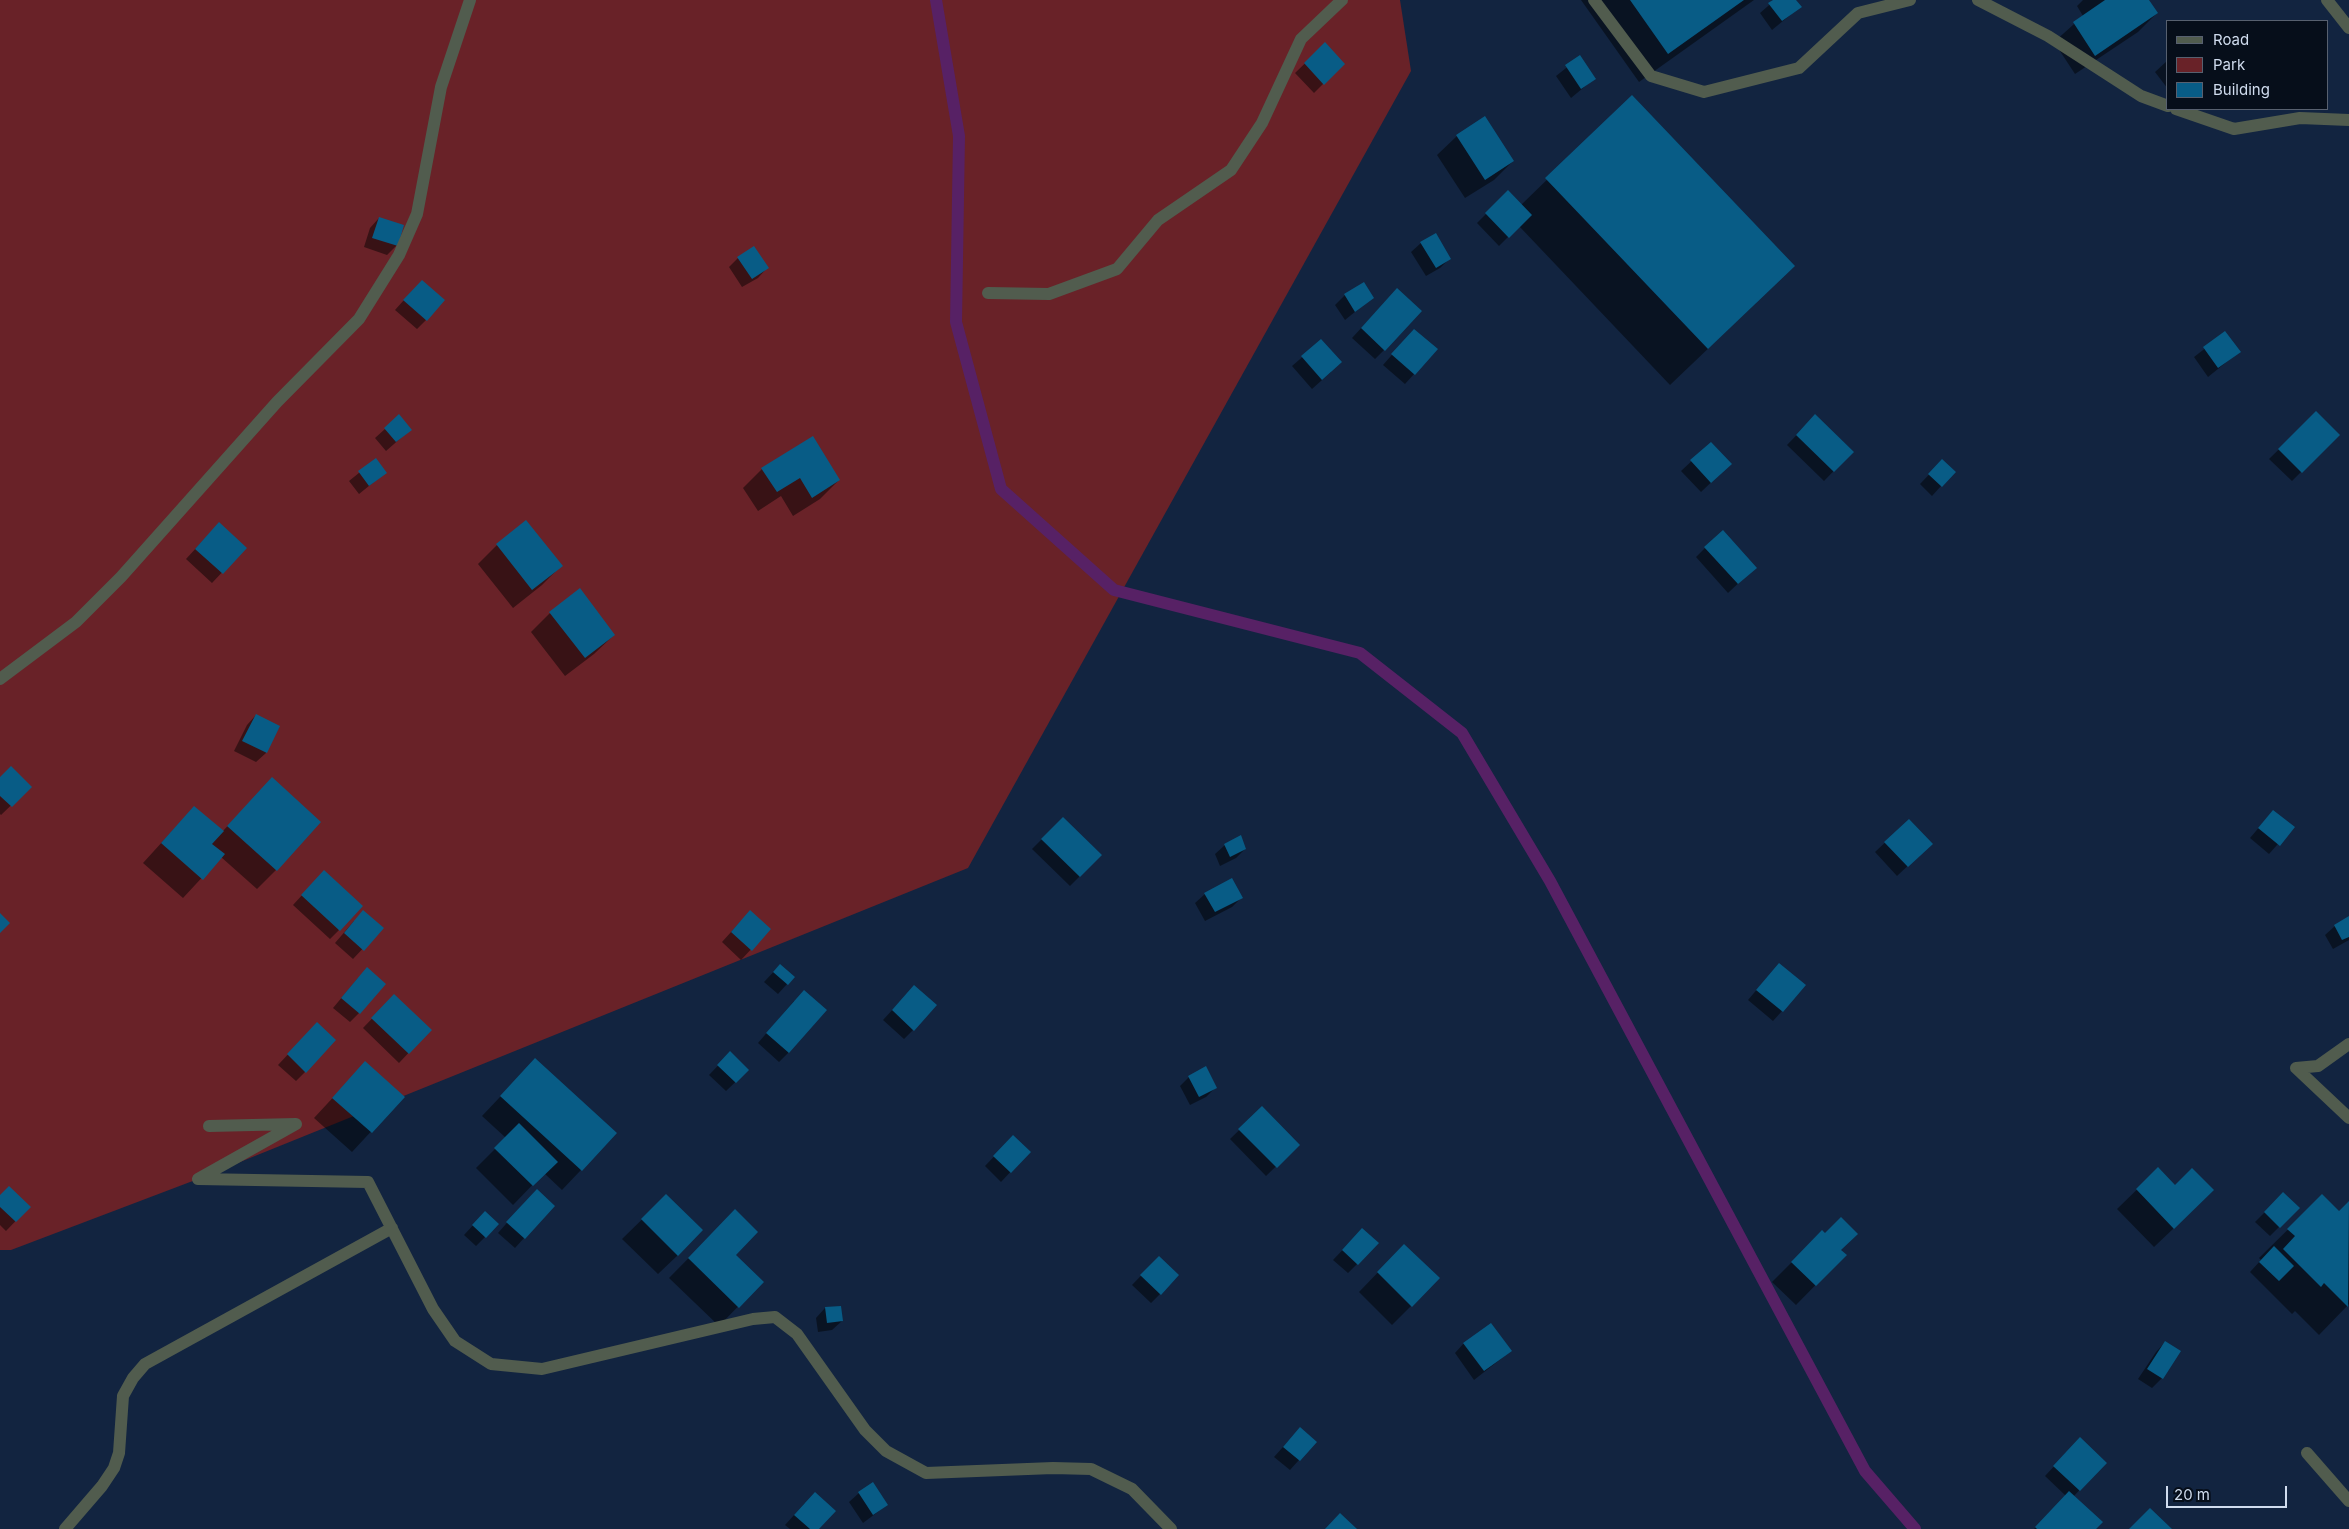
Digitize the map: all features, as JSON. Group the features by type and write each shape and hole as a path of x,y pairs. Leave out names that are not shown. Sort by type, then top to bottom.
{"street":[{"path":"0,679 76,622 121,577 277,402 359,319 399,255 417,214 441,87 470,0"},
{"path":"988,293 1049,294 1117,269 1158,220 1231,170 1262,123 1301,39 1342,0"},
{"path":"1594,0 1651,76 1704,92 1799,68 1858,13 1910,0"},
{"path":"1978,0 2048,36 2141,96 2166,105"},
{"path":"2327,0 2349,28"},
{"path":"2179,110 2234,129 2300,118 2349,120"},
{"path":"2349,1044 2318,1066 2296,1068 2349,1118"},
{"path":"209,1126 296,1124 198,1179 368,1182 433,1309 455,1341 491,1364 542,1369 753,1319 775,1318 797,1334 865,1430 886,1451 926,1473 1053,1468 1091,1469 1132,1489 1171,1529"},
{"path":"65,1529 102,1486 114,1468 119,1453 123,1396 133,1378 145,1364 392,1228"},
{"path":"2307,1453 2349,1501"}],"green space":[{"path":"0,0 1400,0 1411,71 968,868 198,1179 11,1250 0,1250"}],"building":[{"path":"1630,0 1744,0 1668,54"},
{"path":"1773,0 1796,0 1802,7 1782,21 1768,3"},
{"path":"2105,0 2149,0 2158,13 2095,56 2073,22"},
{"path":"1325,42 1345,64 1324,85 1304,63"},
{"path":"1580,55 1596,79 1581,89 1565,65"},
{"path":"1632,95 1795,266 1708,349 1545,178"},
{"path":"1485,116 1514,161 1485,180 1456,135"},
{"path":"1508,190 1532,215 1509,238 1485,213"},
{"path":"379,217 404,225 398,246 372,238"},
{"path":"1436,233 1451,259 1436,268 1420,242"},
{"path":"754,246 769,268 752,279 737,257"},
{"path":"422,280 445,300 427,321 403,300"},
{"path":"1364,282 1374,298 1355,312 1344,294"},
{"path":"1397,288 1422,311 1385,351 1361,328"},
{"path":"1414,329 1438,349 1415,375 1391,354"},
{"path":"2225,331 2241,352 2218,368 2203,347"},
{"path":"1321,339 1342,362 1322,380 1301,356"},
{"path":"2316,411 2340,435 2302,473 2278,449"},
{"path":"399,414 412,430 396,442 384,428"},
{"path":"1815,414 1854,452 1834,472 1796,435"},
{"path":"813,436 840,480 812,498 800,478 777,492 761,468"},
{"path":"1711,442 1732,464 1711,483 1690,460"},
{"path":"376,458 387,473 369,486 358,471"},
{"path":"1942,459 1956,472 1942,487 1928,474"},
{"path":"526,520 563,566 532,590 496,544"},
{"path":"219,522 247,548 223,574 195,549"},
{"path":"1723,530 1757,568 1738,584 1704,547"},
{"path":"580,588 615,635 585,658 549,612"},
{"path":"256,714 280,726 267,753 242,741"},
{"path":"11,766 32,787 12,807 0,796 0,777"},
{"path":"272,777 321,822 277,871 227,826"},
{"path":"194,806 224,831 212,844 225,854 203,880 161,843"},
{"path":"2273,810 2295,827 2280,846 2258,828"},
{"path":"1063,817 1102,855 1080,877 1041,839"},
{"path":"1909,819 1933,844 1908,867 1884,842"},
{"path":"1241,835 1246,849 1230,857 1224,844"},
{"path":"324,870 363,906 340,931 301,895"},
{"path":"1232,878 1243,898 1215,912 1204,893"},
{"path":"363,910 384,928 364,951 344,933"},
{"path":"750,910 771,929 752,951 731,932"},
{"path":"0,913 10,923 0,933"},
{"path":"2349,916 2349,937 2342,940 2334,925"},
{"path":"1779,963 1806,985 1783,1012 1756,990"},
{"path":"780,964 795,977 788,985 773,972"},
{"path":"367,967 386,984 360,1014 341,998"},
{"path":"914,985 937,1005 914,1031 892,1010"},
{"path":"804,990 827,1010 789,1053 766,1033"},
{"path":"394,994 432,1030 409,1054 371,1018"},
{"path":"317,1022 336,1040 306,1073 287,1054"},
{"path":"730,1051 749,1070 736,1083 717,1065"},
{"path":"535,1058 617,1133 582,1171 500,1096"},
{"path":"365,1061 405,1097 372,1133 332,1098"},
{"path":"1206,1066 1217,1088 1199,1097 1188,1076"},
{"path":"1262,1106 1300,1145 1277,1168 1238,1129"},
{"path":"519,1123 558,1162 533,1186 494,1148"},
{"path":"1013,1135 1031,1152 1011,1173 993,1156"},
{"path":"2158,1167 2175,1185 2192,1168 2214,1190 2174,1229 2136,1189"},
{"path":"9,1186 31,1207 16,1222 0,1207 0,1195"},
{"path":"537,1189 555,1206 525,1239 506,1222"},
{"path":"2283,1192 2300,1208 2280,1228 2264,1212"},
{"path":"666,1194 703,1230 678,1256 641,1219"},
{"path":"2322,1194 2339,1211 2349,1201 2348,1307 2324,1283 2321,1287 2283,1249 2295,1236 2287,1229"},
{"path":"735,1209 758,1232 736,1255 764,1282 739,1308 688,1258"},
{"path":"485,1211 499,1224 486,1238 472,1225"},
{"path":"1841,1217 1858,1234 1841,1250 1847,1255 1816,1286 1791,1262 1822,1230 1825,1233"},
{"path":"1362,1228 1379,1243 1358,1265 1342,1250"},
{"path":"1404,1244 1440,1278 1412,1307 1377,1272"},
{"path":"2274,1246 2294,1266 2279,1281 2259,1262"},
{"path":"1159,1256 1179,1275 1161,1295 1140,1275"},
{"path":"841,1306 843,1321 827,1323 825,1307"},
{"path":"1491,1323 1512,1351 1484,1371 1463,1343"},
{"path":"2165,1341 2181,1351 2163,1379 2147,1369"},
{"path":"1300,1427 1317,1442 1300,1461 1283,1447"},
{"path":"2080,1437 2107,1463 2080,1491 2053,1466"},
{"path":"873,1482 888,1505 873,1515 858,1492"},
{"path":"2069,1491 2103,1522 2096,1529 2037,1529 2035,1527"},
{"path":"815,1492 836,1511 819,1529 810,1529 794,1515"},
{"path":"2150,1508 2172,1529 2129,1529"},
{"path":"1340,1513 1357,1529 1325,1529"}],"waterway":[{"path":"936,0 959,136 956,322 1001,489 1114,590 1360,653 1462,733 1550,881 1865,1471 1915,1529"}]}
